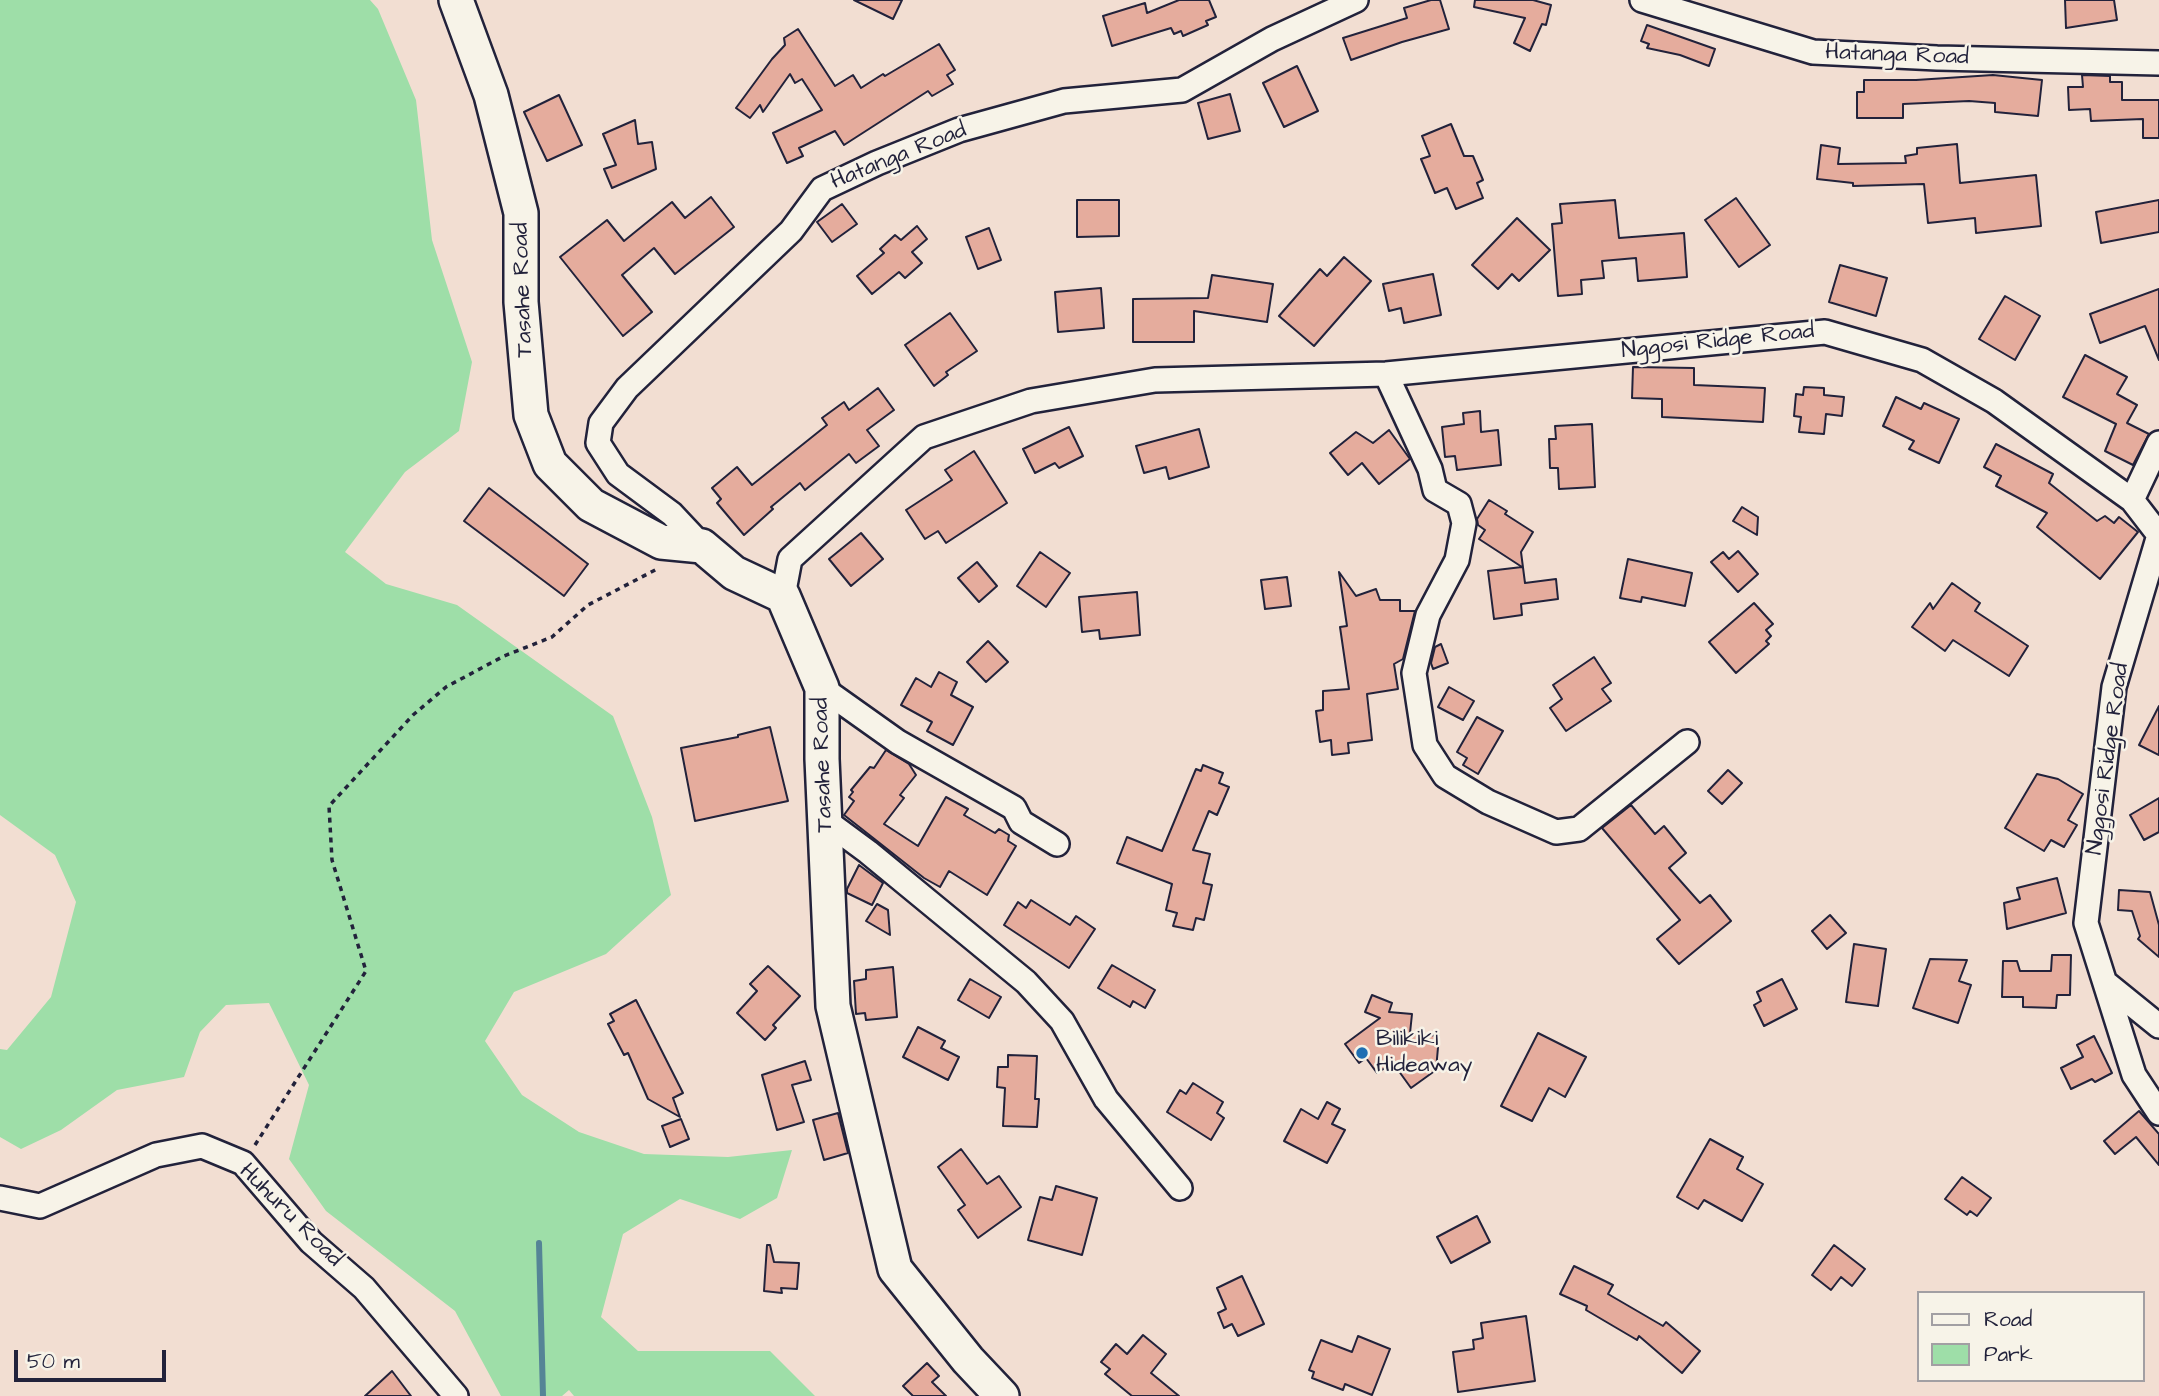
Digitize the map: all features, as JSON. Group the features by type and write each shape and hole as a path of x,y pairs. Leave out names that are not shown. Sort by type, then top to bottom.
{"street":[{"name":"Tasahe Road","path":"457,0 491,95 521,213 521,302 531,415 550,464 591,505 661,542 702,546"},
{"name":"Hatanga Road","path":"702,546 672,514 618,474 598,443 601,423 627,388 791,232 822,189 877,163 959,130 1064,101 1182,90 1272,39 1356,0"},
{"name":"Hatanga Road","path":"1642,0 1813,52 2159,63"},
{"name":"Nggosi Ridge Road","path":"783,596 790,559 924,437 1031,401 1155,380 1386,374 1825,332 1922,360 1994,401 2132,500 2159,535 2115,687 2086,923 2134,1074 2159,1113"},
{"path":"1386,374 1430,469 1435,490 1459,504 1464,523 1457,560 1427,615 1414,673 1425,745 1445,776 1488,802 1556,832 1579,830 1687,742"},
{"path":"2132,500 2159,443"},
{"path":"702,546 734,573 783,596"},
{"name":"Tasahe Road","path":"783,596 822,688 822,759 833,1006 895,1269 968,1360 1002,1396"},
{"path":"822,688 898,742 1014,808 1021,822 1057,844"},
{"path":"826,821 868,852 1026,982 1062,1021 1106,1099 1180,1188"},
{"path":"2107,984 2159,1026"},
{"name":"Huhuru Road","path":"0,1198 40,1206 156,1154 202,1146 243,1163 311,1242 364,1288 456,1396"}],"path":[{"path":"243,1163 281,1108 366,971 332,860 329,806 413,715 446,687 504,656 552,637 588,605 658,569"}],"green space":[{"path":"0,0 370,0 378,9 416,100 432,240 472,362 459,431 405,472 345,552 386,584 457,605 613,716 652,817 671,895 606,954 514,992 485,1041 522,1095 579,1132 644,1154 728,1157 792,1150 777,1198 740,1219 680,1199 623,1234 601,1317 638,1351 770,1351 815,1396 574,1396 569,1390 562,1396 501,1396 455,1311 326,1211 289,1159 309,1085 269,1003 226,1005 200,1032 184,1077 117,1090 61,1130 21,1149 0,1137 0,1049 7,1050 51,997 76,902 55,855 0,815"}],"building":[{"path":"854,0 902,0 893,19"},
{"path":"1179,0 1209,0 1216,17 1206,21 1208,25 1183,36 1181,31 1174,34 1171,28 1112,46 1103,16 1145,3 1147,13"},
{"path":"1440,0 1449,29 1351,60 1343,38 1407,18 1404,8"},
{"path":"1475,0 1533,0 1551,5 1546,25 1542,24 1530,51 1514,43 1525,18 1474,7"},
{"path":"2065,0 2114,0 2117,20 2066,28"},
{"path":"1647,25 1715,49 1709,66 1680,55 1647,48 1649,44 1641,41"},
{"path":"798,29 835,86 853,75 861,88 939,44 955,70 947,75 953,84 932,96 928,91 844,145 835,131 799,148 803,156 787,163 773,133 822,110 802,79 795,83 790,74 763,112 760,105 750,118 736,108 785,45 784,38"},
{"path":"1297,66 1318,111 1284,127 1263,83"},
{"path":"1993,75 2042,80 2038,116 1995,112 1995,103 1969,101 1903,104 1903,118 1857,118 1857,92 1864,92 1864,80"},
{"path":"2082,75 2110,76 2110,82 2122,82 2122,100 2159,100 2159,138 2143,138 2143,119 2091,121 2090,109 2069,110 2068,87 2083,87"},
{"path":"1230,94 1240,131 1208,139 1198,103"},
{"path":"559,95 582,145 547,161 524,112"},
{"path":"635,120 638,144 652,142 656,169 612,188 604,169 616,165 603,134"},
{"path":"1451,124 1464,156 1473,156 1483,180 1477,183 1483,198 1456,209 1447,188 1435,193 1421,159 1430,156 1422,136"},
{"path":"1957,144 1960,183 2036,175 2041,226 1976,233 1975,218 1928,223 1924,184 1853,186 1853,183 1817,179 1821,145 1840,148 1838,164 1906,163 1905,156 1917,154 1917,148"},
{"path":"711,197 734,227 675,274 654,248 622,275 652,312 623,336 560,257 607,220 624,241 672,202 685,218"},
{"path":"1736,198 1770,245 1739,267 1705,220"},
{"path":"1077,200 1119,200 1119,236 1077,237"},
{"path":"1615,200 1619,238 1684,233 1687,277 1638,281 1636,258 1602,261 1604,278 1581,280 1582,294 1558,296 1552,224 1562,223 1560,204"},
{"path":"2159,200 2159,232 2101,243 2096,212"},
{"path":"842,204 857,224 832,242 817,222"},
{"path":"1517,218 1550,250 1519,281 1512,274 1498,289 1472,265"},
{"path":"917,226 927,239 912,252 922,263 905,278 899,272 872,294 857,276 884,253 880,249 895,235 901,240"},
{"path":"989,228 1001,260 978,269 966,237"},
{"path":"1344,257 1371,281 1314,346 1279,316 1320,269 1327,276"},
{"path":"1840,265 1887,278 1876,316 1829,302"},
{"path":"1433,274 1441,315 1404,323 1401,308 1389,311 1383,284"},
{"path":"1212,275 1273,284 1267,322 1194,311 1194,342 1133,342 1133,299 1208,298"},
{"path":"1101,288 1104,328 1058,332 1055,292"},
{"path":"2159,289 2159,360 2145,326 2100,343 2090,314"},
{"path":"2005,296 2040,316 2015,360 1979,339"},
{"path":"950,313 977,351 946,372 948,375 934,386 905,345"},
{"path":"2085,355 2127,377 2117,394 2137,405 2127,423 2149,434 2133,465 2105,451 2116,424 2063,397"},
{"path":"1633,367 1694,368 1694,385 1765,388 1763,422 1662,417 1662,399 1632,398"},
{"path":"1804,387 1824,388 1824,395 1844,397 1842,416 1826,414 1824,434 1799,432 1801,417 1794,416 1796,394 1803,395"},
{"path":"878,388 894,410 867,430 879,446 856,463 849,454 805,490 800,483 771,507 773,509 744,535 717,503 721,499 712,488 737,467 752,485 827,425 822,418 844,402 849,410"},
{"path":"1896,397 1921,409 1924,403 1959,419 1939,463 1909,449 1914,441 1883,426"},
{"path":"1480,411 1481,432 1498,430 1501,465 1457,470 1455,456 1445,457 1442,427 1464,424 1463,413"},
{"path":"1592,424 1595,487 1559,489 1558,468 1550,468 1549,439 1556,439 1555,426"},
{"path":"1069,427 1083,456 1059,468 1055,463 1035,473 1023,449"},
{"path":"1199,429 1209,467 1169,479 1166,467 1144,473 1136,446"},
{"path":"1389,430 1410,459 1379,484 1362,463 1348,475 1330,453 1356,432 1373,443"},
{"path":"1996,444 2053,474 2049,483 2097,521 2105,516 2114,523 2119,517 2138,532 2100,579 2037,527 2047,513 1996,486 2001,476 1984,467"},
{"path":"974,451 1007,503 946,543 938,531 925,539 906,510 952,480 945,470"},
{"path":"489,488 588,564 564,596 464,521"},
{"path":"1489,500 1533,532 1521,552 1525,583 1556,579 1558,599 1521,604 1522,615 1494,619 1488,571 1522,567 1479,539 1485,530 1478,525 1477,519"},
{"path":"1742,507 1758,517 1757,535 1733,521"},
{"path":"861,533 883,559 851,586 829,559"},
{"path":"1738,551 1758,574 1738,592 1711,562 1723,552 1729,559"},
{"path":"1040,552 1070,573 1046,607 1017,586"},
{"path":"1628,559 1692,573 1685,606 1642,597 1641,602 1620,598"},
{"path":"977,562 997,586 979,602 958,578"},
{"path":"1339,572 1356,596 1376,589 1380,600 1400,600 1400,611 1415,611 1403,659 1394,664 1398,689 1367,694 1372,740 1348,743 1349,753 1332,755 1331,740 1320,742 1316,711 1323,710 1323,691 1349,689 1340,627 1347,626"},
{"path":"1287,577 1291,606 1265,609 1261,580"},
{"path":"1952,583 1980,603 1975,611 2028,646 2009,676 1953,640 1945,651 1912,627 1930,603 1933,609"},
{"path":"1137,592 1140,635 1100,639 1099,630 1082,632 1079,597"},
{"path":"1754,603 1773,624 1766,630 1771,636 1766,641 1769,644 1736,673 1709,642"},
{"path":"988,641 1008,662 986,682 967,662"},
{"path":"1441,644 1448,663 1433,669 1431,663 1435,647"},
{"path":"1594,657 1611,683 1602,689 1611,701 1566,731 1550,708 1562,699 1553,685"},
{"path":"939,672 957,682 951,695 973,707 953,745 927,731 932,722 901,705 916,678 931,687"},
{"path":"1449,687 1474,701 1463,720 1438,707"},
{"path":"2159,706 2159,755 2139,745"},
{"path":"1477,717 1503,731 1478,774 1463,765 1467,758 1457,752"},
{"path":"770,727 788,801 695,821 681,748 738,737"},
{"path":"886,750 909,764 916,775 900,795 904,798 884,824 918,846 946,797 968,809 964,815 995,833 999,829 1009,835 1008,841 1016,846 987,895 949,871 940,887 924,878 844,815 854,801 849,797 853,792 851,790 870,767 874,768"},
{"path":"1203,765 1223,773 1219,783 1229,787 1217,815 1209,811 1193,850 1210,854 1203,883 1212,885 1204,920 1196,918 1193,930 1173,926 1177,913 1166,910 1172,884 1117,863 1127,837 1162,851 1196,769 1201,771"},
{"path":"1728,770 1742,783 1722,804 1708,791"},
{"path":"2037,774 2058,779 2083,794 2068,820 2077,825 2064,847 2051,840 2044,851 2005,828"},
{"path":"2159,798 2159,832 2144,840 2130,815"},
{"path":"1631,805 1655,834 1664,826 1686,853 1669,868 1700,903 1710,895 1731,921 1679,964 1657,939 1680,920 1602,828"},
{"path":"859,865 883,883 872,905 847,893"},
{"path":"2057,878 2066,913 2007,929 2004,903 2020,899 2017,888"},
{"path":"2119,890 2150,892 2159,925 2159,957 2138,939 2140,936 2132,911 2118,910"},
{"path":"1031,900 1070,925 1076,916 1095,929 1069,968 1004,925 1018,902 1026,908"},
{"path":"877,904 888,910 890,935 866,921"},
{"path":"1830,915 1846,933 1827,949 1812,931"},
{"path":"1854,944 1886,949 1878,1006 1846,1002"},
{"path":"2052,955 2071,955 2070,995 2057,995 2056,1008 2023,1007 2023,997 2002,997 2003,961 2017,961 2020,971 2051,971"},
{"path":"1930,959 1967,960 1959,981 1971,985 1958,1023 1913,1008"},
{"path":"1112,965 1155,990 1145,1008 1133,1001 1130,1007 1098,988"},
{"path":"768,966 800,996 773,1025 776,1028 765,1040 737,1013 757,991 750,984"},
{"path":"893,967 897,1017 866,1020 865,1013 856,1014 854,981 866,979 866,970"},
{"path":"970,979 1001,997 989,1018 958,1000"},
{"path":"1782,979 1797,1009 1764,1026 1754,1005 1761,1001 1757,992"},
{"path":"1372,995 1392,1003 1389,1012 1412,1014 1410,1033 1439,1036 1436,1070 1411,1088 1393,1063 1377,1073 1366,1058 1359,1063 1345,1044 1380,1018 1365,1012"},
{"path":"636,1000 683,1093 673,1098 680,1117 648,1099 628,1053 624,1055 608,1024 614,1021 610,1014"},
{"path":"918,1027 945,1041 941,1048 959,1057 948,1080 903,1057"},
{"path":"1538,1033 1586,1057 1565,1097 1549,1088 1532,1121 1501,1106"},
{"path":"2094,1036 2112,1073 2095,1082 2092,1079 2071,1089 2061,1068 2083,1057 2077,1045"},
{"path":"1008,1055 1037,1056 1037,1127 1003,1126 1005,1088 997,1087 998,1067 1008,1067"},
{"path":"805,1061 811,1080 792,1085 804,1122 777,1130 762,1075"},
{"path":"1193,1083 1223,1102 1217,1113 1224,1118 1211,1140 1167,1112 1180,1090 1186,1094"},
{"path":"1327,1102 1340,1109 1332,1124 1345,1130 1327,1163 1284,1141 1301,1109 1318,1119"},
{"path":"2139,1111 2159,1134 2159,1165 2136,1137 2115,1154 2104,1141"},
{"path":"838,1113 848,1153 824,1160 813,1120"},
{"path":"681,1119 689,1139 670,1147 662,1126"},
{"path":"1710,1139 1743,1157 1737,1169 1763,1184 1742,1221 1704,1200 1698,1209 1677,1197"},
{"path":"961,1149 987,1184 999,1176 1021,1207 978,1238 958,1210 965,1205 938,1167"},
{"path":"1962,1177 1991,1198 1977,1216 1970,1211 1967,1215 1945,1199"},
{"path":"1056,1186 1097,1198 1082,1255 1028,1240 1040,1197 1052,1200"},
{"path":"1477,1216 1490,1242 1451,1263 1437,1237"},
{"path":"767,1245 770,1245 774,1262 799,1263 797,1289 781,1288 782,1293 764,1291"},
{"path":"1834,1245 1865,1269 1852,1286 1841,1277 1831,1290 1812,1275"},
{"path":"1574,1266 1613,1285 1608,1294 1663,1326 1666,1322 1700,1351 1682,1373 1639,1336 1637,1340 1586,1310 1587,1306 1560,1294"},
{"path":"1242,1276 1264,1324 1238,1336 1232,1324 1224,1328 1218,1313 1226,1309 1217,1288"},
{"path":"1526,1316 1535,1381 1458,1392 1453,1352 1474,1349 1473,1340 1483,1338 1481,1323"},
{"path":"1143,1335 1166,1354 1151,1373 1179,1396 1132,1396 1105,1374 1110,1369 1101,1362 1116,1344 1127,1354"},
{"path":"1358,1336 1390,1349 1372,1395 1345,1384 1343,1390 1312,1378 1314,1372 1309,1370 1321,1340 1352,1352"},
{"path":"927,1363 939,1376 932,1382 946,1396 913,1396 903,1386"},
{"path":"392,1371 411,1396 365,1396"}],"waterway":[{"path":"539,1243 543,1396"}],"place":[{"name":"Bilikiki Hideaway","path":"1362,1053"}]}
